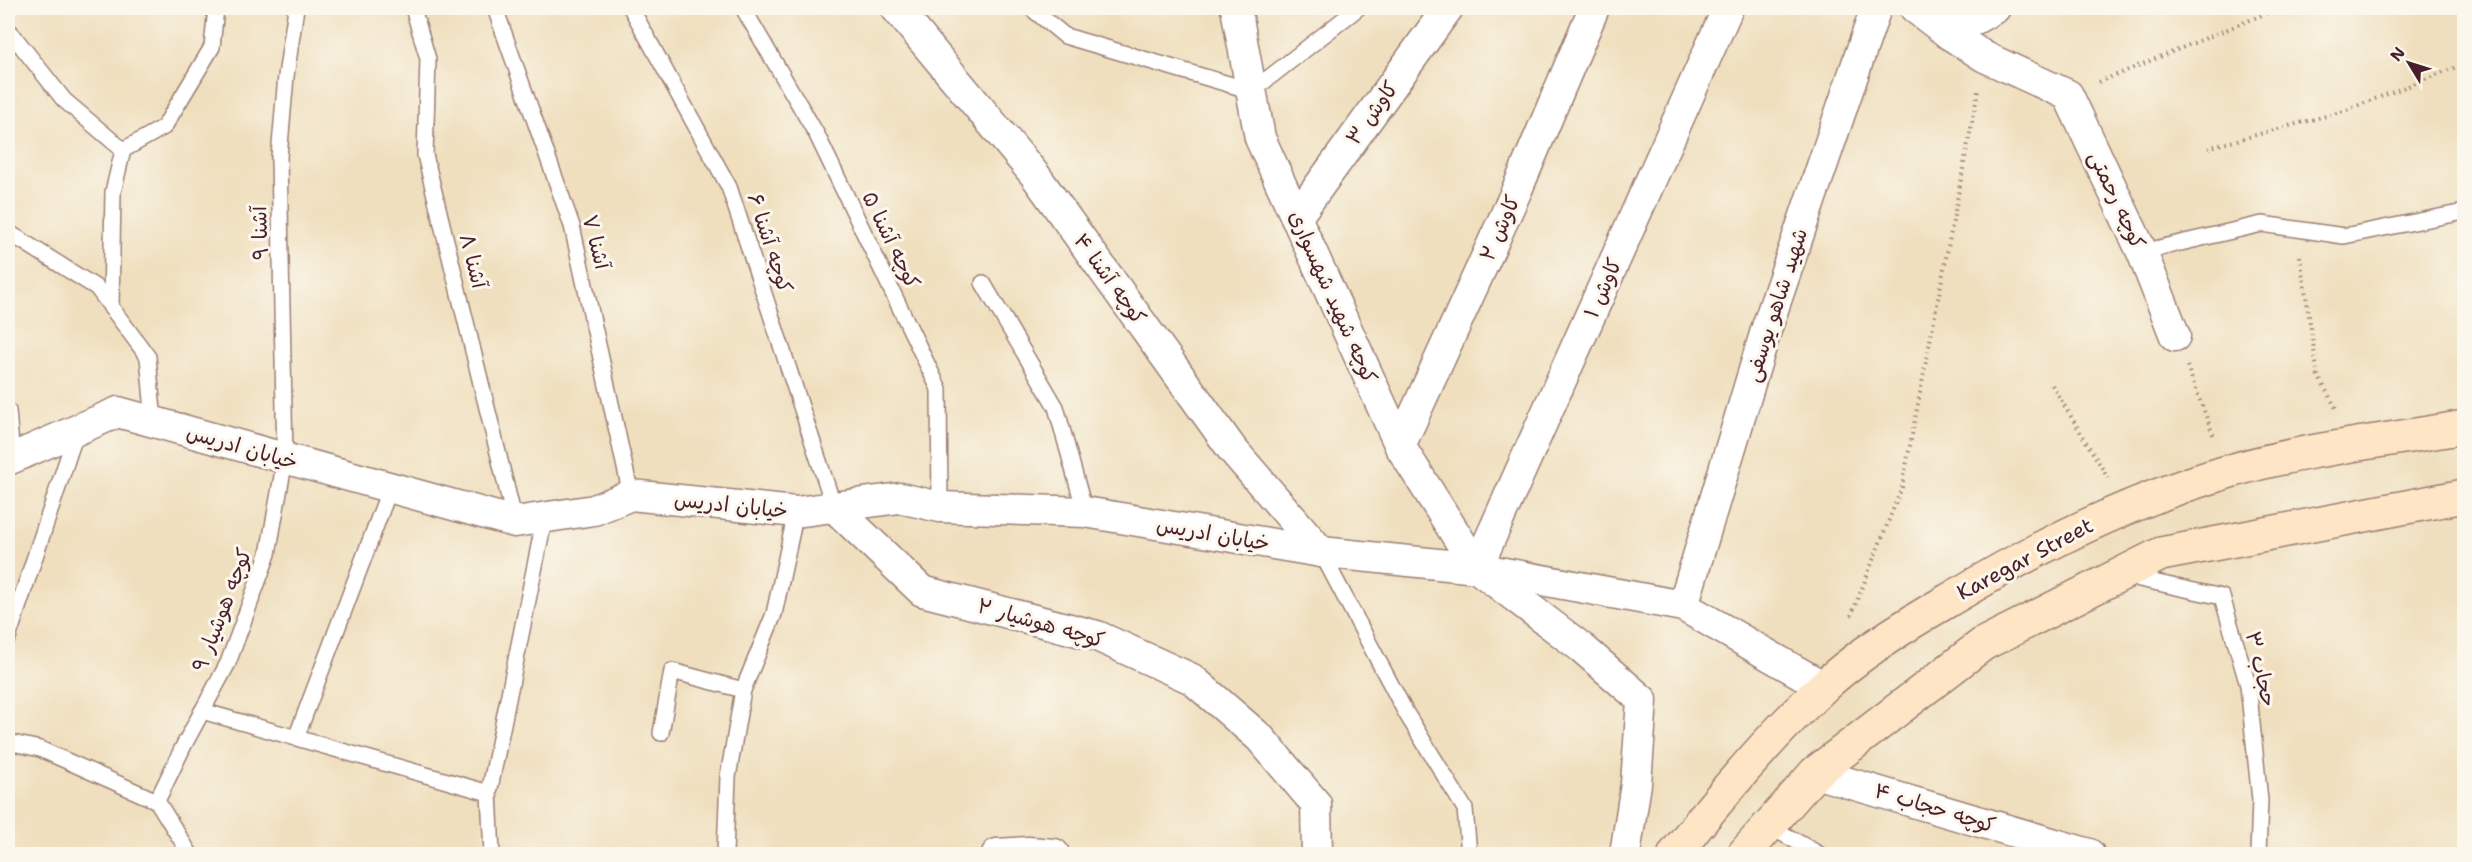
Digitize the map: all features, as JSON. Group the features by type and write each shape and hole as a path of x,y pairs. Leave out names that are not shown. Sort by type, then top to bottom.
{"main road":[{"name":"Karegar Street","path":"1675,855 1718,798 1824,687 1900,629 2005,566 2126,507 2228,471 2323,450 2464,427"},
{"path":"1744,855 1767,825 1815,773 1983,644 2161,554 2464,496"}],"street":[{"name":"کوچه آشنا ۴","path":"896,8 1035,175 1232,449 1321,552"},
{"name":"کوچه شهید شهسواری","path":"1236,8 1260,138 1400,446 1477,568"},
{"name":"کاوش ۳","path":"1296,218 1448,8"},
{"name":"کاوش ۲","path":"1400,446 1516,192 1594,8"},
{"name":"کاوش ۱","path":"1477,568 1728,8"},
{"name":"شهید شاهو یوسفی","path":"1683,606 1767,327 1876,8"},
{"path":"1915,8 1949,34 1985,57 2068,95"},
{"path":"1949,34 1995,8"},
{"name":"کوچه رحمتی","path":"2068,95 2142,252 2175,336"},
{"name":"خیابان ادریس","path":"10,459 118,412 515,522 594,510 632,495 796,512 900,498 940,507 1085,512 1321,552 1477,568 1683,606 1824,687"},
{"name":"کوچه هوشیار ۲","path":"834,507 922,591 1097,636 1192,679 1260,738 1316,804 1317,855"},
{"path":"1477,568 1582,648 1642,700 1636,784 1625,855"},
{"name":"کوچه حجاب ۴","path":"1815,773 2089,855"},
{"path":"997,855 1028,852 1054,855"}],"lane":[{"path":"111,308 113,192 123,150 164,127 212,47 216,8"},
{"name":"آشنا ۹","path":"285,459 279,157 286,76 296,8"},
{"name":"آشنا ۸","path":"413,8 428,59 425,155 515,522"},
{"name":"آشنا ۷","path":"495,8 572,226 632,495"},
{"name":"کوچه آشنا ۶","path":"631,8 729,187 834,507"},
{"name":"کوچه آشنا ۵","path":"743,8 817,135 939,388 940,507"},
{"path":"1031,8 1065,36 1252,91 1359,8"},
{"path":"8,29 64,100 123,150"},
{"path":"2142,252 2262,224 2344,236 2464,212"},
{"path":"8,232 97,288 148,357 154,422"},
{"path":"983,283 1056,407 1085,512"},
{"path":"8,411 10,459"},
{"path":"8,638 77,430"},
{"name":"کوچه هوشیار ۹","path":"157,801 228,663 268,554 285,459"},
{"path":"296,738 390,488"},
{"path":"725,855 728,777 743,690 774,614 796,512"},
{"path":"492,855 489,793 545,516"},
{"path":"1321,552 1406,713 1465,809 1469,855"},
{"name":"حجاب ۳","path":"2120,575 2222,597 2248,685 2260,800 2258,855"},
{"path":"661,733 672,671 743,690"},
{"path":"202,711 489,793"},
{"path":"8,742 40,749 157,801 190,855"},
{"path":"1767,825 1820,855"}],"path":[{"path":"2068,95 2279,8"},
{"path":"1850,620 1902,487 1985,57"},
{"path":"2208,148 2344,111 2464,64"},
{"path":"2296,229 2318,376 2357,444"},
{"path":"2175,336 2228,471"},
{"path":"2052,385 2126,507"}]}
